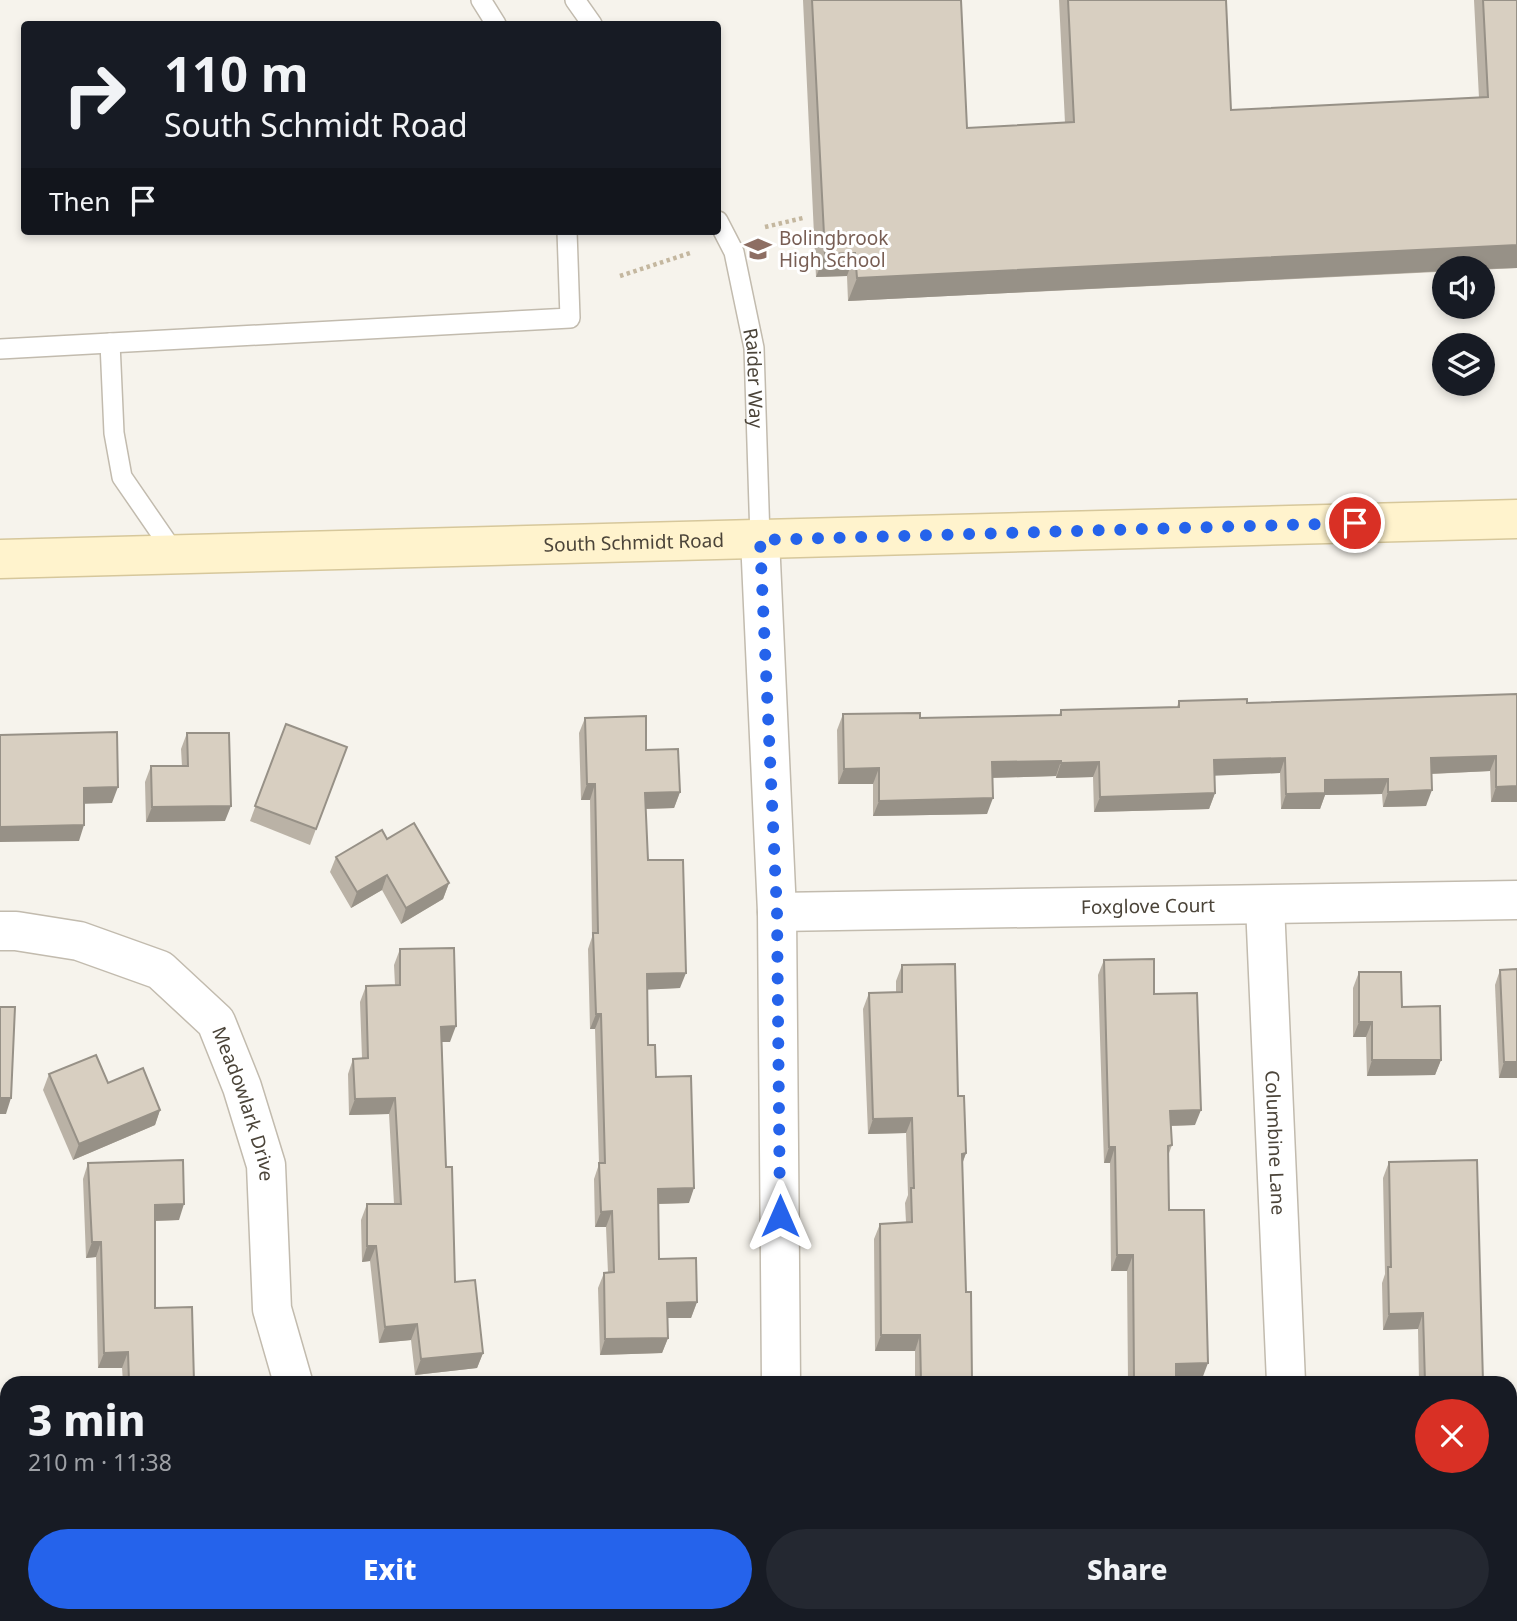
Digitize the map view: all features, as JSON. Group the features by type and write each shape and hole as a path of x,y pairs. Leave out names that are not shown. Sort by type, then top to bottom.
{"street":[{"name":"South Schmidt Road","path":"0,559 1517,519"},
{"path":"760,540 777,912 781,1376"},
{"name":"Foxglove Court","path":"777,912 1517,900"},
{"name":"Columbine Lane","path":"1265,905 1286,1376"},
{"name":"Meadowlark Drive","path":"0,931 16,931 79,942 160,970 216,1022 242,1087 265,1165 272,1309 291,1376"}],"lane":[{"path":"481,0 493,21"},
{"path":"575,0 590,21"},
{"name":"Raider Way","path":"721,227 734,252 754,348 760,540"},
{"path":"0,349 570,318 567,235"},
{"path":"110,343 114,433 122,477 175,554"}],"path":[{"path":"765,227 803,218"},
{"path":"620,276 690,253"}],"building":[{"path":"812,0 961,0 967,128 1074,122 1068,0 1226,0 1231,110 1488,97 1483,0 1517,0 1517,245 857,278 855,253 825,254"},
{"path":"1517,694 1517,786 1496,787 1496,756 1431,758 1432,790 1388,792 1388,779 1325,780 1325,793 1286,794 1285,758 1214,760 1215,793 1100,797 1099,762 992,762 993,798 879,801 879,768 844,769 843,714 920,713 920,718 1061,715 1061,710 1179,707 1179,701 1247,699 1247,703"},
{"path":"646,716 646,750 678,749 680,792 645,793 648,860 683,860 686,973 647,974 648,1045 655,1045 656,1077 691,1076 694,1188 658,1189 659,1259 696,1258 697,1302 667,1303 668,1338 605,1339 604,1273 614,1272 612,1211 601,1212 599,1163 605,1163 601,1014 596,1014 593,933 598,933 595,784 587,784 585,718"},
{"path":"286,724 347,747 316,829 255,806"},
{"path":"117,732 118,787 84,788 84,825 0,827 0,735"},
{"path":"187,733 229,733 231,806 152,807 151,766 188,766"},
{"path":"414,823 449,883 406,908 387,875 357,892 336,857 382,830 387,839"},
{"path":"454,948 456,1026 441,1027 446,1167 452,1167 455,1282 475,1280 483,1353 421,1359 417,1324 385,1327 376,1246 367,1246 367,1204 401,1204 395,1098 355,1099 353,1059 368,1058 366,986 400,985 400,949"},
{"path":"1154,959 1154,994 1197,993 1201,1110 1170,1111 1172,1145 1168,1146 1169,1210 1204,1210 1208,1363 1176,1364 1176,1376 1134,1376 1133,1255 1117,1255 1115,1147 1109,1147 1104,960"},
{"path":"955,964 958,1096 964,1096 966,1153 962,1154 966,1292 971,1292 972,1376 921,1376 920,1335 881,1335 880,1224 912,1222 912,1118 873,1119 869,993 902,992 902,965"},
{"path":"1517,969 1517,1062 1504,1062 1500,970"},
{"path":"1359,972 1401,972 1402,1007 1440,1006 1441,1060 1372,1060 1372,1022 1359,1022"},
{"path":"0,1007 15,1007 11,1098 0,1098"},
{"path":"96,1055 108,1083 143,1068 160,1110 79,1144 49,1074"},
{"path":"183,1160 184,1204 155,1205 155,1308 192,1307 194,1376 129,1376 128,1352 104,1353 101,1242 92,1242 88,1163"},
{"path":"1477,1160 1483,1376 1425,1376 1423,1313 1389,1314 1389,1162"}],"place":[{"name":"Bolingbrook High School","path":"758,249"}],"route":[{"path":"780,1216 777,912 760,540 1355,523"}]}
